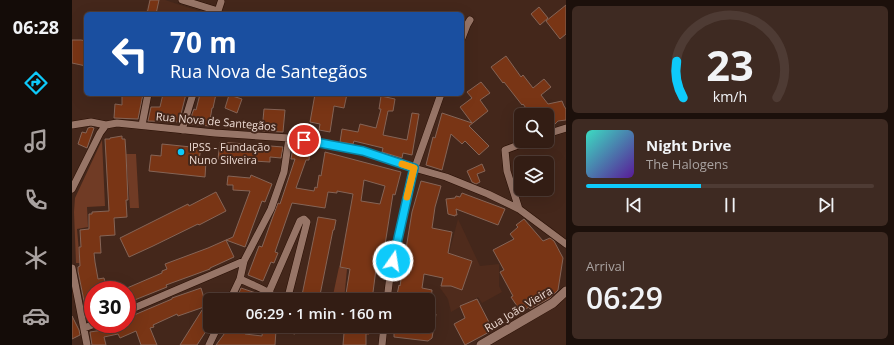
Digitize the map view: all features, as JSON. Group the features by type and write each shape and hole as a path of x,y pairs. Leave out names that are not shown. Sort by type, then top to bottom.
{"street":[{"path":"182,0 218,12 221,2"},
{"path":"464,32 466,25 470,20"},
{"path":"142,126 148,96"},
{"path":"182,130 192,96"},
{"path":"388,293 390,276 414,168 440,96"},
{"name":"Rua Nova de Santegãos","path":"72,125 91,122 106,125 117,123 182,130 289,138 363,151 446,177 488,194 519,210 566,244"},
{"path":"72,189 100,133 106,125"},
{"path":"554,132 566,128"},
{"path":"233,293 240,279 244,261 270,209 284,172 289,138"},
{"path":"514,147 505,150 507,171 519,210"},
{"path":"240,279 269,292 278,300 287,297 307,222 304,219 300,221 269,292"},
{"path":"136,307 244,261"},
{"path":"72,268 84,328"},
{"name":"Rua João Vieira","path":"481,345 553,303 566,291"},
{"path":"85,333 87,345"},
{"path":"209,345 215,333"},
{"path":"382,345 383,333"}],"shaded area":[{"path":"149,0 165,0 202,12 146,12"},
{"path":"102,140 105,206 87,207 88,227 77,229 80,263 76,263 74,212 75,198"},
{"path":"126,154 136,154 139,208 130,208"},
{"path":"458,219 480,266 499,264 499,286 502,292 482,303 478,297 451,312 448,299 440,288"},
{"path":"339,267 347,269 345,293 333,293"},
{"path":"347,333 369,333 369,335"}],"building":[{"path":"150,0 159,0 156,12 147,12"},
{"path":"566,5 566,34 560,39 546,21"},
{"path":"539,7 548,18 540,25 531,14"},
{"path":"72,40 84,41 84,66 72,63"},
{"path":"506,56 521,77 523,75 533,88 544,79 551,87 541,95 548,104 562,101 566,109 566,120 558,121 554,124 554,108 526,108 504,82 503,83 491,67"},
{"path":"481,82 490,93 480,100 488,111 469,126 489,146 479,155 465,141 462,144 451,134 442,170 426,165 433,137 435,138 442,113 472,123 460,107 472,98 467,92"},
{"path":"122,96 143,96 138,119 114,118 115,104 122,105"},
{"path":"163,96 186,96 179,122 148,121 151,107 160,107"},
{"path":"200,96 216,96 209,126 191,124 192,114 194,109 196,110"},
{"path":"229,96 242,99 237,113 225,108"},
{"path":"315,96 347,96 344,108 334,106 330,132 319,130 320,124 310,122"},
{"path":"381,96 395,99 393,111 388,111 383,135 407,140 412,113 419,114 412,155 403,153 402,158 382,152 383,148 354,141 353,144 340,142 342,129 358,132 360,124 376,128 381,109 379,109"},
{"path":"264,109 285,110 283,132 262,131"},
{"path":"88,128 94,128 87,148 78,144 82,132 86,133"},
{"path":"122,136 122,139 125,139 128,200 126,200 127,217 114,218 115,235 100,236 101,253 94,253 98,279 104,278 105,281 84,281 84,301 78,271 78,267 80,266 79,247 81,247 80,230 89,229 89,214 92,214 92,212 109,211 105,139"},
{"path":"220,142 283,147 281,158 270,157 270,162 218,159"},
{"path":"162,144 201,148 199,160 206,161 205,177 149,171 151,155 161,156"},
{"path":"293,148 310,149 309,160 306,160 296,188 314,191 315,187 317,188 319,175 321,176 325,152 401,172 395,195 393,194 381,270 376,269 373,293 346,293 350,269 340,267 353,194 337,191 337,193 328,192 325,208 292,203 275,252 278,253 274,263 271,262 263,281 248,275 259,246 262,247 278,203 280,204 295,159 291,159","holes":["364,180 385,186 380,204 361,201"]},
{"path":"482,164 485,171 477,174 480,182 476,184 472,182 467,171"},
{"path":"251,175 272,184 265,202 262,201 245,247 226,240 233,237 250,191 233,190 233,185 227,185 228,176 250,178"},
{"path":"421,181 441,186 435,207 432,228 452,232 448,253 472,261 462,290 451,286 441,286 443,278 424,274 422,288 432,290 432,293 397,293 399,285 400,286 412,212"},
{"path":"216,192 226,211 129,257 120,238 188,204 189,206"},
{"path":"462,193 505,209 498,225 456,209 457,215 455,216 448,214 446,199 455,198 456,196 460,197"},
{"path":"318,217 336,220 320,293 302,293"},
{"path":"524,219 543,241 550,238 554,241 563,258 558,290 550,298 530,309 529,307 521,312 511,297 513,296 500,272 504,270 493,250 514,239 510,234 518,227 516,225"},
{"path":"226,240 234,257 210,269 166,285 167,287 136,299 136,284 162,273 162,271 167,269 165,264"},
{"path":"201,288 203,295 203,307 178,316 177,314 153,325 154,327 150,328 157,345 141,345 136,331 136,314 172,298"},
{"path":"241,288 256,293 239,293"},
{"path":"477,299 493,330 465,345 454,324 465,318 460,306"},
{"path":"203,309 203,333 205,333 197,345 180,345"},
{"path":"72,316 80,335 72,339"},
{"path":"90,333 131,333 120,338 118,334 104,337 106,345 92,345"},
{"path":"225,333 246,333 262,336 262,333 276,333 275,345 216,345"},
{"path":"344,333 366,333 366,345 343,345"},
{"path":"394,333 433,333 432,338 428,341 394,337"}],"slow traffic":[{"path":"402,164 414,168 407,197"}],"place":[{"name":"IPSS - Fundação Nuno Silveira","path":"181,152"}],"route":[{"path":"304,140 363,151 414,168 393,261"}]}
